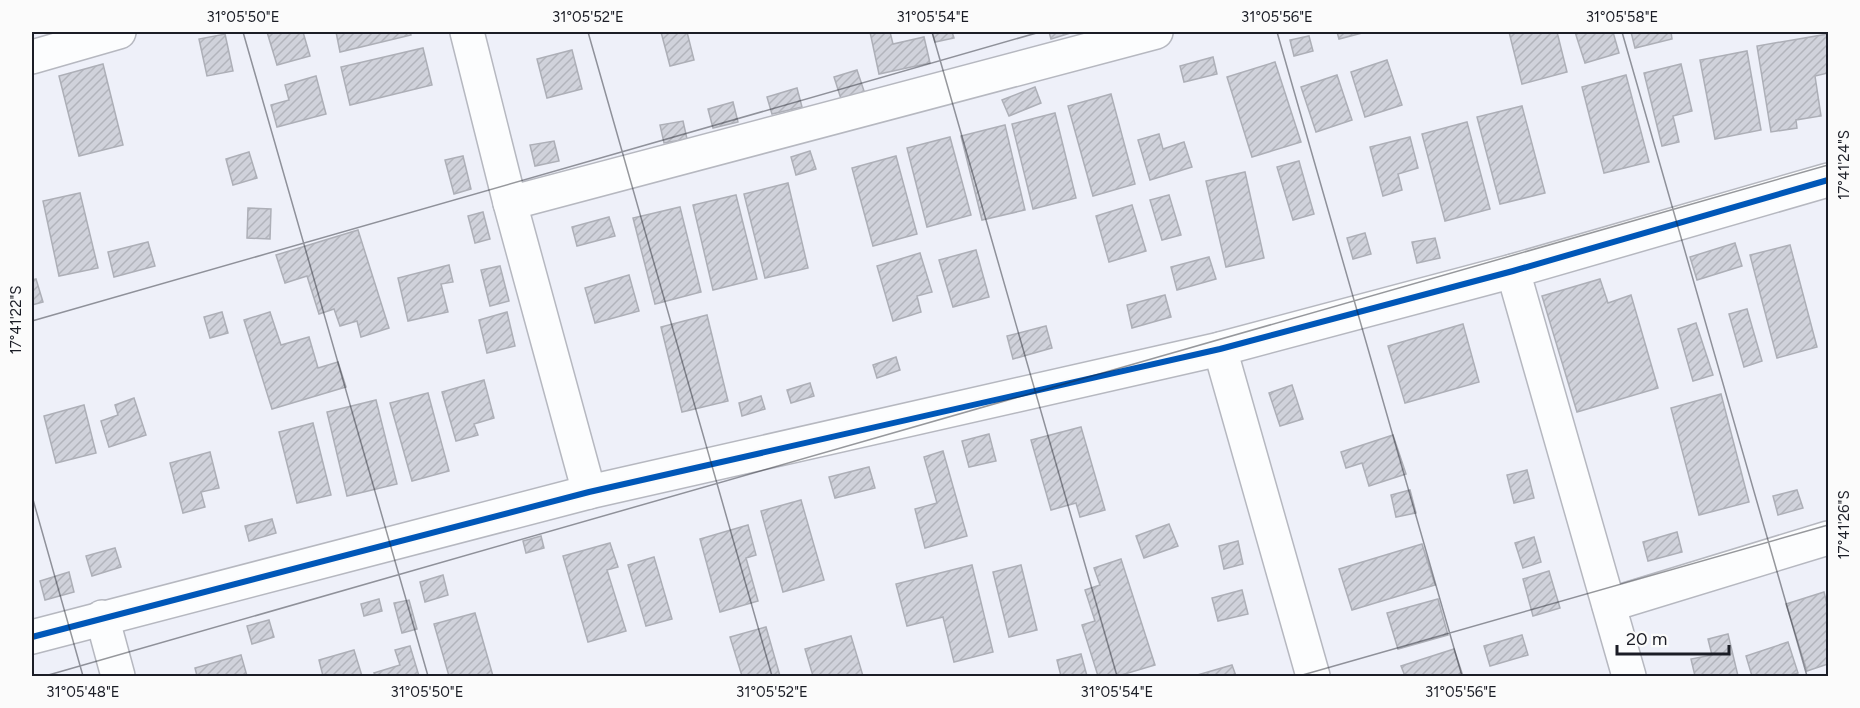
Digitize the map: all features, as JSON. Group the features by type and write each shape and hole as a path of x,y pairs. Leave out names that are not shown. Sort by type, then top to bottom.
{"street":[{"path":"32,57 119,32"},
{"path":"467,32 510,203 589,492"},
{"path":"510,203 1142,33"},
{"path":"32,637 589,492 1220,349 1513,271 1828,180"},
{"path":"1513,271 1629,676"},
{"path":"1220,349 1313,676"},
{"path":"1609,605 1828,537"},
{"path":"102,617 118,676"}],"building":[{"path":"267,32 303,32 310,56 277,65"},
{"path":"336,32 410,32 411,35 340,52"},
{"path":"661,32 687,32 694,60 670,66"},
{"path":"870,32 890,32 893,44 924,37 930,63 879,74"},
{"path":"932,32 952,32 954,38 935,42"},
{"path":"1049,32 1070,32 1071,33 1051,39"},
{"path":"1337,32 1366,32 1339,39"},
{"path":"1509,32 1557,32 1567,72 1522,84"},
{"path":"1575,32 1613,32 1619,53 1585,63"},
{"path":"1631,32 1671,32 1672,39 1635,48"},
{"path":"225,34 233,71 207,76 199,39"},
{"path":"1828,34 1828,73 1815,76 1821,116 1796,120 1797,128 1771,132 1757,46"},
{"path":"1309,36 1313,51 1294,56 1290,40"},
{"path":"423,48 432,85 350,105 341,67"},
{"path":"572,50 582,89 547,98 537,59"},
{"path":"1747,51 1761,130 1715,139 1700,60"},
{"path":"1213,57 1217,74 1184,82 1180,66"},
{"path":"1387,60 1402,105 1365,117 1351,72"},
{"path":"1275,62 1301,142 1252,157 1227,77"},
{"path":"103,64 123,145 79,156 59,76"},
{"path":"1681,64 1692,111 1673,116 1679,142 1662,146 1644,73"},
{"path":"857,70 865,94 842,102 834,77"},
{"path":"1337,75 1352,120 1316,132 1301,87"},
{"path":"1626,75 1649,162 1604,173 1582,87"},
{"path":"316,76 326,114 277,127 271,105 289,100 285,85"},
{"path":"1035,87 1041,103 1009,116 1002,100"},
{"path":"797,88 802,107 772,114 767,97"},
{"path":"1111,94 1135,184 1093,196 1068,106"},
{"path":"733,102 738,122 713,128 708,109"},
{"path":"1522,106 1545,193 1500,204 1477,117"},
{"path":"1055,113 1076,198 1033,209 1012,124"},
{"path":"683,121 687,139 664,143 660,125"},
{"path":"1467,122 1490,209 1445,221 1422,134"},
{"path":"1005,125 1025,210 982,220 961,136"},
{"path":"1159,134 1163,149 1184,142 1192,167 1150,180 1138,140"},
{"path":"950,137 971,215 927,227 907,148"},
{"path":"1410,137 1418,168 1398,174 1402,190 1383,196 1370,147"},
{"path":"554,141 559,161 535,166 530,145"},
{"path":"810,151 816,169 796,175 791,157"},
{"path":"249,152 257,178 233,185 226,159"},
{"path":"463,156 471,189 454,194 445,160"},
{"path":"896,156 917,234 873,246 852,168"},
{"path":"1299,161 1314,214 1293,220 1277,167"},
{"path":"1245,172 1264,258 1226,267 1206,181"},
{"path":"788,183 808,268 765,278 744,194"},
{"path":"80,193 98,268 59,276 43,201"},
{"path":"736,195 757,279 713,290 693,205"},
{"path":"1169,195 1181,235 1162,240 1150,200"},
{"path":"1132,205 1146,251 1109,262 1096,216"},
{"path":"680,207 701,292 655,304 633,218"},
{"path":"248,208 271,209 270,239 247,238"},
{"path":"483,212 490,239 475,243 468,216"},
{"path":"609,217 615,236 577,246 572,227"},
{"path":"358,230 389,328 361,337 357,321 340,326 334,309 319,314 307,276 285,283 276,255"},
{"path":"1365,233 1371,254 1353,259 1347,238"},
{"path":"1435,238 1440,258 1417,263 1412,242"},
{"path":"148,242 155,266 114,277 108,252"},
{"path":"1735,243 1742,266 1697,280 1690,257"},
{"path":"1790,245 1817,347 1777,358 1750,255"},
{"path":"976,250 989,297 953,307 939,260"},
{"path":"920,253 932,292 917,296 921,312 893,321 877,266"},
{"path":"1209,257 1216,279 1177,290 1171,267"},
{"path":"449,265 453,282 441,284 448,312 408,321 398,278"},
{"path":"500,266 509,301 490,306 481,270"},
{"path":"629,275 639,311 595,323 585,288"},
{"path":"36,279 43,302 32,305 32,280"},
{"path":"1600,279 1608,303 1631,295 1658,388 1577,412 1542,296"},
{"path":"1165,295 1171,317 1132,328 1127,305"},
{"path":"1747,309 1762,361 1744,367 1729,314"},
{"path":"222,312 228,333 210,338 204,317"},
{"path":"270,312 281,345 309,337 318,368 338,362 346,387 272,409 244,320"},
{"path":"507,312 515,346 487,353 479,320"},
{"path":"707,315 728,401 682,412 661,327"},
{"path":"1696,323 1713,375 1693,381 1678,329"},
{"path":"1463,324 1479,382 1405,403 1388,346"},
{"path":"1046,326 1052,348 1013,359 1007,336"},
{"path":"896,357 900,370 877,378 873,365"},
{"path":"484,380 494,418 474,424 478,435 456,441 442,392"},
{"path":"810,383 814,396 791,403 787,390"},
{"path":"1292,385 1303,419 1280,426 1269,393"},
{"path":"428,393 449,471 412,481 390,403"},
{"path":"1721,394 1749,502 1699,515 1671,408"},
{"path":"761,396 765,409 742,416 739,403"},
{"path":"134,398 146,435 109,447 101,421 118,415 115,405"},
{"path":"376,400 397,484 347,496 327,412"},
{"path":"84,405 96,453 56,463 44,416"},
{"path":"313,423 331,495 297,503 279,432"},
{"path":"1081,427 1105,510 1080,517 1076,503 1051,510 1031,440"},
{"path":"989,434 996,461 969,467 962,441"},
{"path":"1393,435 1406,474 1369,486 1362,463 1346,468 1341,452"},
{"path":"943,451 967,536 925,548 915,509 937,503 924,457"},
{"path":"210,452 219,488 201,492 205,507 183,513 170,463"},
{"path":"869,467 875,488 835,498 829,477"},
{"path":"1527,470 1534,498 1514,503 1507,475"},
{"path":"1410,490 1416,513 1396,517 1391,495"},
{"path":"1797,490 1803,508 1778,515 1773,496"},
{"path":"801,500 824,580 783,592 761,511"},
{"path":"272,519 276,533 249,541 245,526"},
{"path":"1169,524 1178,546 1144,558 1136,536"},
{"path":"748,525 756,555 746,558 758,601 720,612 700,539"},
{"path":"1677,532 1682,552 1648,561 1643,542"},
{"path":"541,536 544,548 526,553 523,541"},
{"path":"1534,537 1541,562 1523,568 1515,543"},
{"path":"1238,541 1243,564 1224,569 1219,546"},
{"path":"610,543 618,567 607,570 626,631 588,642 563,556"},
{"path":"1422,544 1435,585 1352,610 1339,569"},
{"path":"115,548 121,567 92,576 86,556"},
{"path":"654,557 672,619 646,626 628,565"},
{"path":"1121,559 1155,665 1118,676 1098,676 1082,625 1095,621 1085,590 1100,585 1094,568"},
{"path":"972,565 993,652 954,662 943,617 907,626 896,584"},
{"path":"1021,565 1037,630 1009,637 993,572"},
{"path":"1549,571 1560,608 1533,616 1523,579"},
{"path":"69,572 74,592 45,600 40,581"},
{"path":"443,575 448,595 425,602 420,582"},
{"path":"1242,590 1248,614 1218,621 1212,598"},
{"path":"1824,592 1828,608 1828,664 1807,671 1786,604"},
{"path":"379,599 382,611 364,616 361,604"},
{"path":"1438,599 1448,635 1398,649 1387,613"},
{"path":"409,600 417,629 402,633 394,603"},
{"path":"475,613 493,676 449,676 434,624"},
{"path":"269,620 274,637 252,644 247,626"},
{"path":"766,627 780,676 742,676 730,637"},
{"path":"1728,634 1738,676 1695,676 1691,659 1712,655 1708,639"},
{"path":"1522,635 1528,655 1490,666 1484,646"},
{"path":"851,636 863,676 813,676 805,649"},
{"path":"1788,642 1798,673 1788,676 1752,676 1746,656"},
{"path":"410,646 419,676 376,676 374,673 400,665 395,650"},
{"path":"1454,649 1463,676 1405,676 1401,666"},
{"path":"354,650 362,676 323,676 319,660"},
{"path":"1081,654 1087,676 1061,676 1057,660"},
{"path":"241,655 247,676 197,676 195,668"},
{"path":"1232,665 1236,676 1194,676"}],"cycle path":[{"path":"32,637 589,492 1220,349 1513,271 1828,180"}]}
